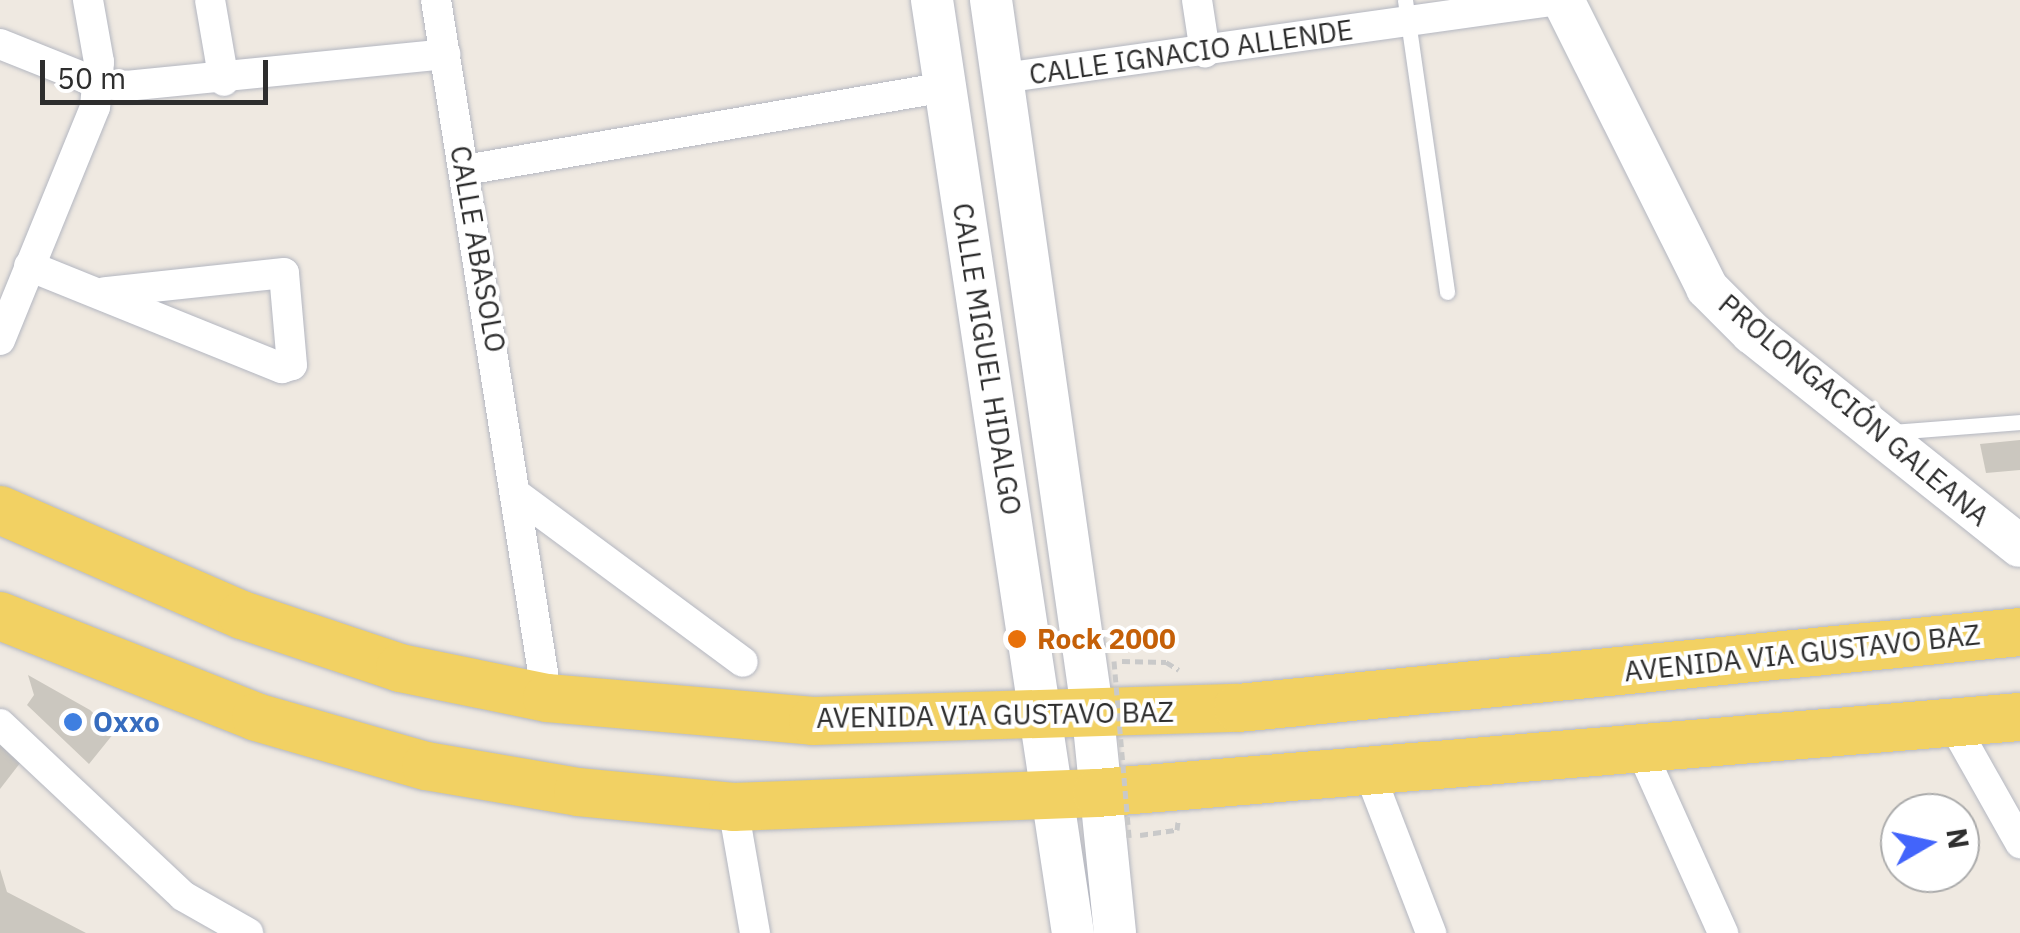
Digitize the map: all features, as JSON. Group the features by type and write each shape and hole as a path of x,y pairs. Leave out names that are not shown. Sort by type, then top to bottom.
{"main road":[{"name":"CALLE MIGUEL HIDALGO","path":"932,0 1042,717 1074,793"},
{"name":"CALLE MIGUEL HIDALGO","path":"990,0 1093,716 1074,793"},
{"name":"PROLONGACIÓN GALEANA","path":"1560,0 1707,288 1874,434 2020,546"},
{"name":"AVENIDA VIA GUSTAVO BAZ","path":"0,510 242,615 400,668 547,698 813,721 1093,716 2020,632"},
{"path":"0,616 256,717 426,766 578,792 732,807 1074,793 2020,718"},
{"path":"1073,933 1074,793"},
{"path":"1074,793 1115,933"}],"street":[{"path":"0,340 100,84 88,0"},
{"path":"210,0 224,81"},
{"name":"CALLE ABASOLO","path":"436,0 520,498 547,698"},
{"path":"1197,0 1205,52"},
{"name":"CALLE IGNACIO ALLENDE","path":"1004,78 1205,52 1406,11 1560,0"},
{"path":"0,44 100,84 224,81 445,54"},
{"path":"465,170 946,87"},
{"path":"30,266 106,292 282,368 292,365 284,273 106,292"},
{"path":"520,498 743,662"},
{"path":"0,724 183,896 248,933"},
{"path":"1953,724 2020,844"},
{"path":"1640,748 1723,933"},
{"path":"1369,772 1430,933"},
{"path":"732,807 755,933"}],"lane":[{"path":"1406,11 1447,292"},
{"path":"1874,434 2020,422"}],"path":[{"path":"1166,662 1114,661 1129,837 1177,830"}],"building":[{"path":"2020,440 2020,470 1986,473 1980,444"},
{"name":"Oxxo","path":"28,675 90,710 114,733 89,764 27,705 34,695"},
{"path":"0,735 24,758 0,789"},
{"path":"0,869 7,892 86,933 0,933"}],"place":[{"name":"Rock 2000","path":"1017,639"},
{"name":"Oxxo","path":"73,722"}]}
